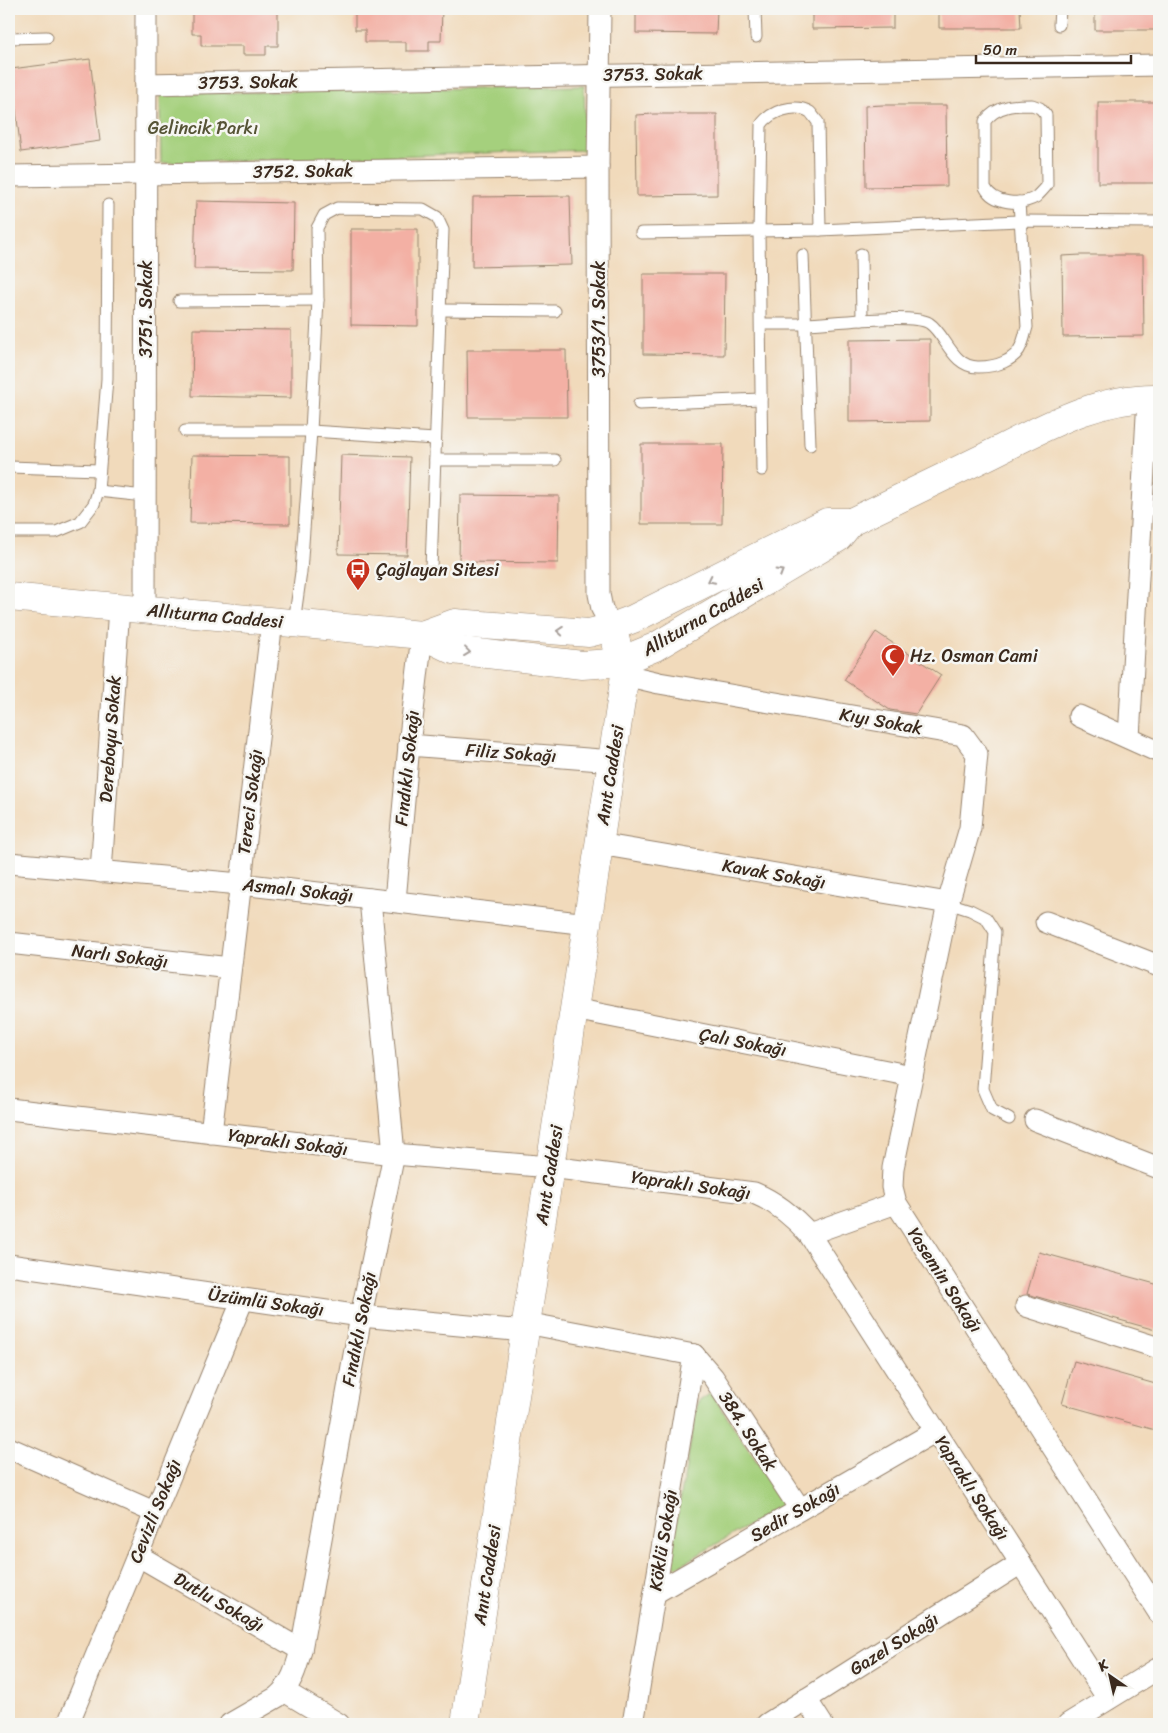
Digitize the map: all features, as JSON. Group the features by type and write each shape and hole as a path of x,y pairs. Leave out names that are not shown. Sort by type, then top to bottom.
{"main road":[{"name":"Allıturna Caddesi","path":"9,597 422,635 453,650 623,668 838,538 851,522 1065,418 1107,403 1154,398"},
{"name":"Allıturna Caddesi","path":"422,635 455,624 589,633 612,627 827,522 851,522"},
{"name":"Anıt Caddesi","path":"465,1724 612,760 623,668 612,627"}],"street":[{"name":"3751. Sokak","path":"132,608 145,496 146,9"},
{"name":"3753/1. Sokak","path":"600,9 598,167 600,594 602,609 612,627"},
{"name":"3753. Sokak","path":"146,84 1159,65"},
{"name":"3752. Sokak","path":"9,176 598,167"},
{"path":"1129,738 1154,398"},
{"name":"Dereboyu Sokak","path":"101,872 132,608"},
{"name":"Tereci Sokağı","path":"211,1133 240,884 283,622"},
{"name":"Fındıklı Sokağı","path":"395,901 409,745 422,635"},
{"name":"Kıyı Sokak","path":"623,668 659,683 963,735 977,754 970,828 948,903"},
{"path":"1079,716 1159,752"},
{"name":"Filiz Sokağı","path":"409,745 612,760"},
{"name":"Kavak Sokağı","path":"600,844 948,903"},
{"name":"Asmalı Sokağı","path":"9,863 240,884 588,924"},
{"name":"Fındıklı Sokağı","path":"230,1724 284,1691 295,1674 301,1650 361,1316 394,1154 370,898"},
{"name":"Yasemin Sokağı","path":"948,903 893,1168 892,1187 896,1203 1159,1613"},
{"path":"1046,922 1159,966"},
{"name":"Narlı Sokağı","path":"9,943 230,968"},
{"name":"Çalı Sokağı","path":"574,1009 912,1076"},
{"name":"Yapraklı Sokağı","path":"9,1108 394,1154 550,1167 754,1193 777,1205 808,1234 1108,1699"},
{"path":"1035,1120 1159,1168"},
{"path":"808,1234 896,1203"},
{"name":"Üzümlü Sokağı","path":"9,1265 361,1316 526,1327 694,1355"},
{"name":"Cevizli Sokağı","path":"68,1724 243,1299"},
{"path":"1026,1306 1159,1348"},
{"name":"384. Sokak","path":"694,1355 713,1377 800,1509"},
{"name":"Köklü Sokağı","path":"633,1724 694,1355"},
{"name":"Sedir Sokağı","path":"655,1593 936,1431"},
{"path":"9,1448 154,1512"},
{"name":"Dutlu Sokağı","path":"137,1554 301,1650"},
{"name":"Gazel Sokağı","path":"767,1724 1021,1563"},
{"path":"1068,1724 1159,1668"},
{"path":"284,1691 340,1724"},
{"path":"806,1699 822,1724"}],"lane":[{"path":"755,9 756,37"},
{"path":"1059,25 1060,9"},
{"path":"9,38 47,37"},
{"path":"1032,105 1040,108 1046,115 1047,185 1034,198 1019,202 994,198 985,187 985,121 990,114 1002,107 1032,105"},
{"path":"762,470 759,232 761,124 766,118 790,108 803,109 811,113 818,122 820,230"},
{"path":"761,324 806,324 895,319 929,323 949,349 966,364 978,367 997,364 1012,358 1021,346 1027,327 1019,202"},
{"path":"9,532 56,532 80,522 94,504 98,491 107,379 108,205"},
{"path":"283,622 301,572 318,300 317,228 324,215 337,208 424,209 437,217 444,230 431,569"},
{"path":"641,233 759,232 1020,222 1159,222"},
{"path":"861,254 862,320"},
{"path":"803,255 810,445"},
{"path":"179,301 318,300"},
{"path":"442,310 555,311"},
{"path":"639,404 760,399"},
{"path":"185,431 311,431 435,439"},
{"path":"435,460 555,460"},
{"path":"9,467 99,470"},
{"path":"98,491 145,496"},
{"path":"948,903 970,910 986,918 995,932 983,1089 992,1110 1009,1119"}],"green space":[{"name":"Gelincik Parkı","path":"584,86 586,150 161,163 160,94"},
{"path":"711,1393 785,1504 677,1567 669,1561 698,1402"}],"building":[{"path":"201,9 278,9 278,46 266,46 266,55 243,55 243,46 201,46 201,34 192,34 192,11 201,11"},
{"path":"355,9 442,9 441,41 429,41 429,51 406,51 406,42 365,42 365,30 355,30"},
{"path":"636,9 717,9 716,34 636,33"},
{"path":"812,9 893,9 893,28 812,29"},
{"path":"939,9 1020,9 1021,28 939,28"},
{"path":"1095,9 1159,9 1159,30 1095,30"},
{"path":"90,59 100,141 21,152 11,69"},
{"path":"1098,102 1159,102 1159,183 1098,183"},
{"path":"946,105 947,186 866,187 865,106"},
{"path":"717,114 717,195 637,196 636,115"},
{"path":"570,196 572,265 472,267 473,197"},
{"path":"196,201 294,203 293,270 194,269"},
{"path":"351,229 418,229 418,326 351,325"},
{"path":"1143,255 1144,336 1063,337 1062,256"},
{"path":"643,274 725,274 724,355 643,354"},
{"path":"193,329 291,330 291,398 192,396"},
{"path":"930,339 930,421 849,422 849,340"},
{"path":"467,350 566,350 567,417 468,417"},
{"path":"641,444 723,444 722,524 641,524"},
{"path":"192,455 290,456 290,524 190,523"},
{"path":"341,455 410,457 407,555 338,554"},
{"path":"460,495 559,496 558,563 459,562"},
{"name":"Hz. Osman Cami","path":"876,632 941,675 916,714 890,710 844,680"},
{"path":"1039,1252 1159,1285 1159,1331 1027,1294"},
{"path":"1074,1361 1159,1385 1159,1431 1062,1404"}],"place":[{"name":"Çağlayan Sitesi","path":"358,591"},
{"name":"Hz. Osman Cami","path":"893,677"}]}
